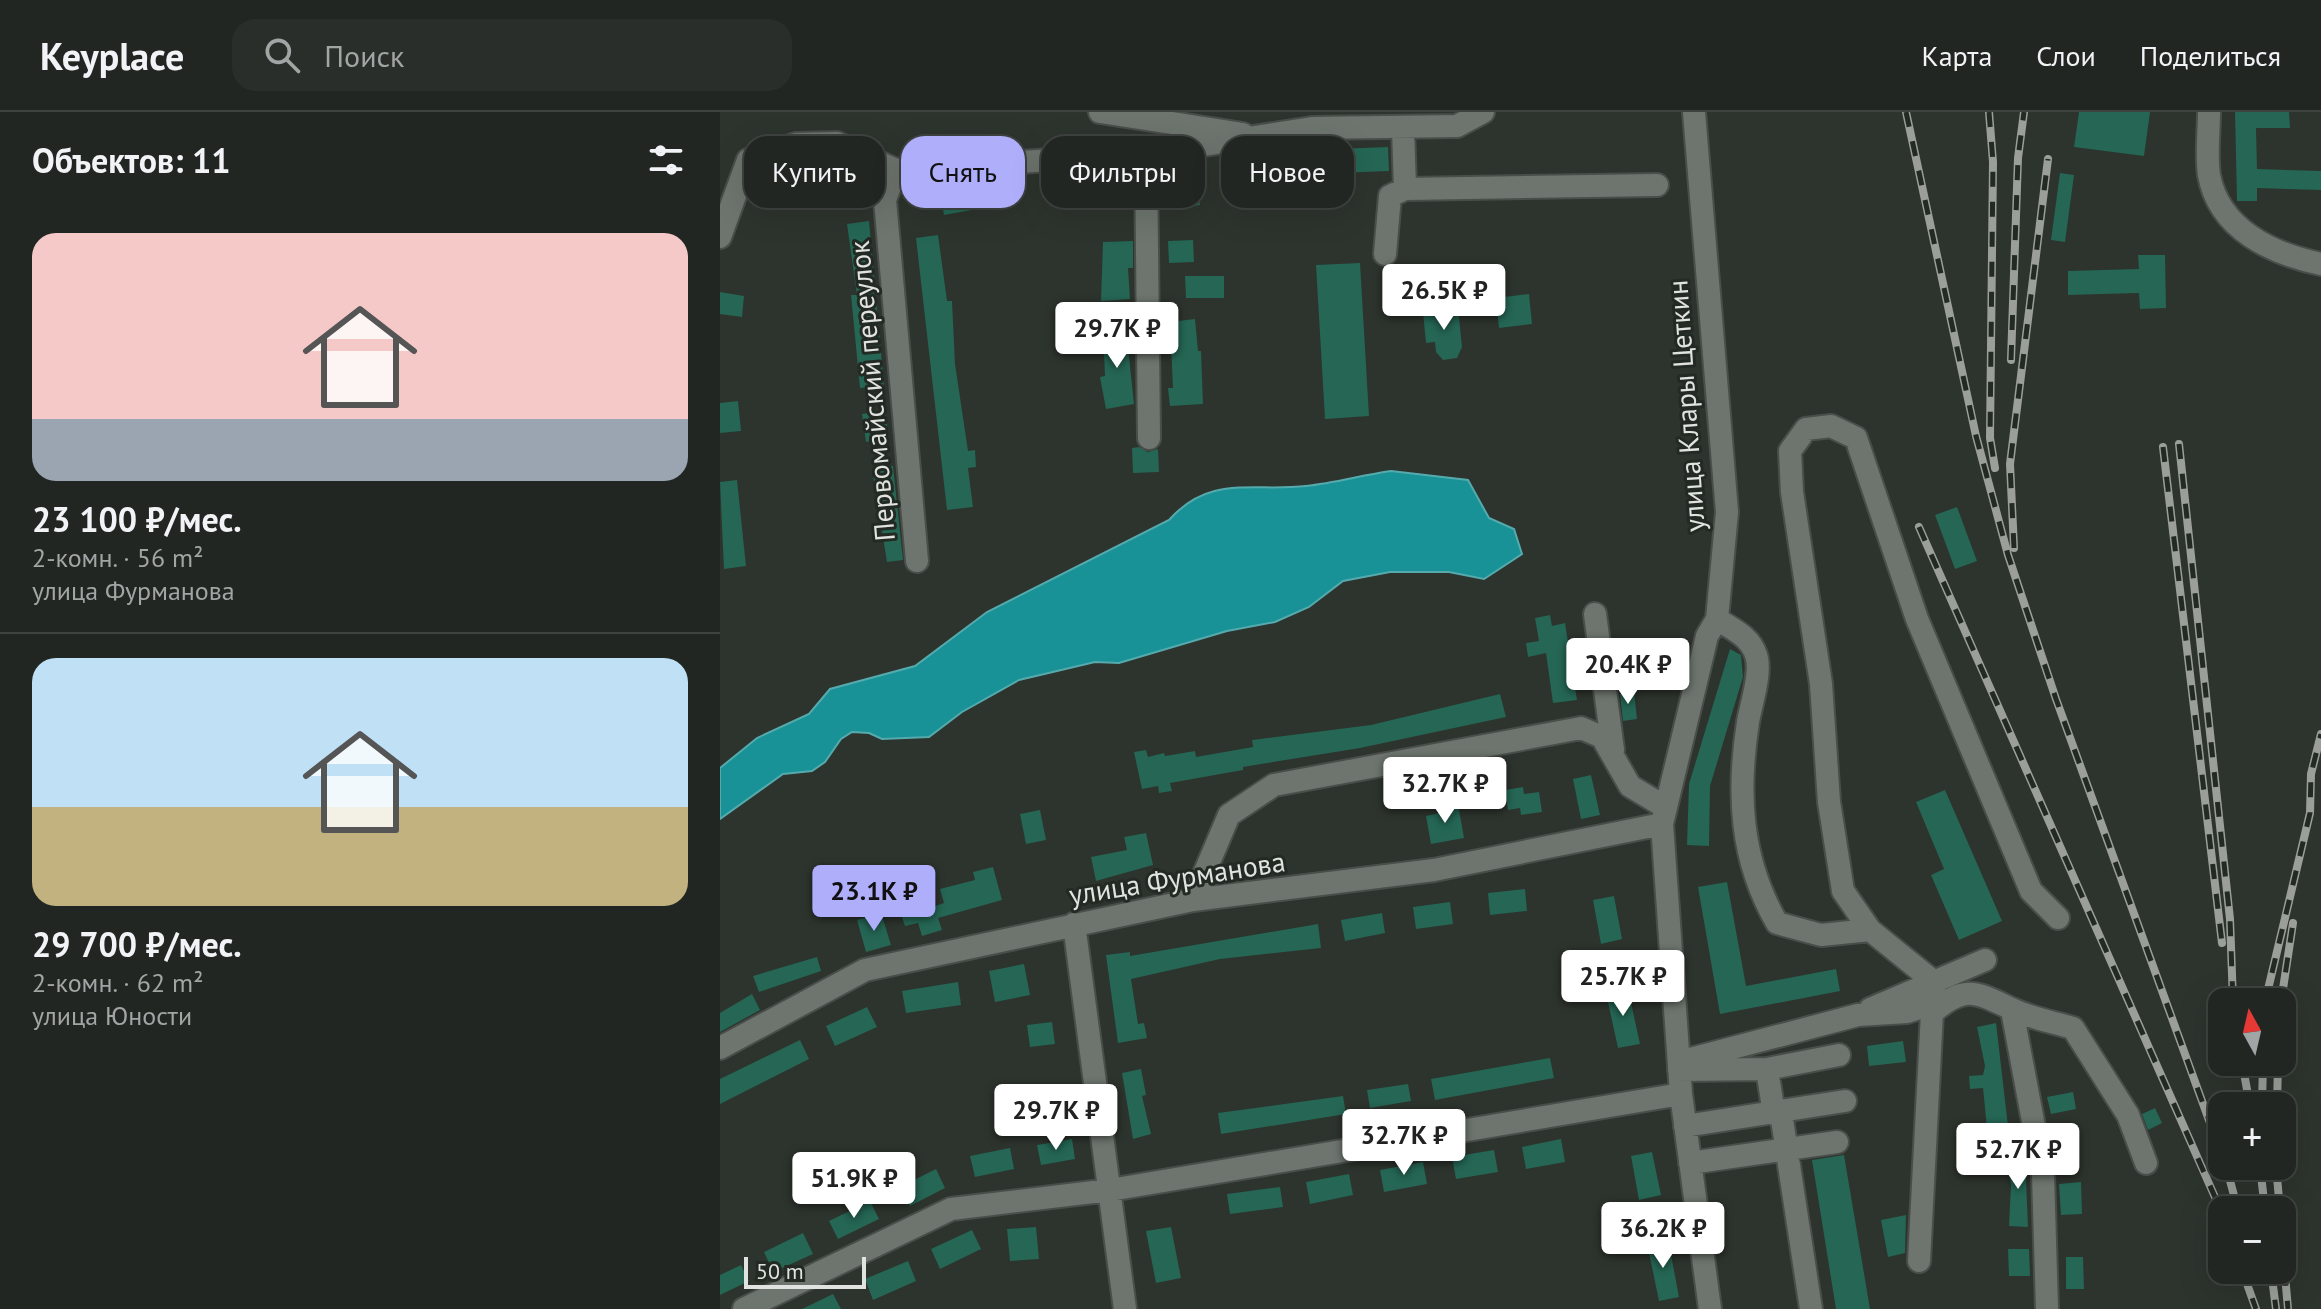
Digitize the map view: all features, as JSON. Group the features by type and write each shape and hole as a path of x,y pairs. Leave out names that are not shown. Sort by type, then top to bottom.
{"street":[{"path":"1100,112 1262,136"},
{"path":"1273,136 1312,128 1457,126 1483,112"},
{"name":"улица Клары Цеткин","path":"1694,112 1727,512 1717,619 1707,636 1663,816 1681,1094 1710,1309"},
{"path":"2209,112 2209,176 2222,209 2248,237 2297,259 2321,262"},
{"path":"1403,128 1405,189"},
{"path":"720,237 748,160 796,144 837,143 896,170 1041,161"},
{"name":"Первомайский переулок","path":"896,170 885,200 917,561"},
{"path":"1385,254 1390,196 1405,189 1657,185"},
{"path":"1147,208 1149,438"},
{"path":"1933,981 1870,930 1843,891 1829,802 1821,684 1792,492 1790,451 1806,429 1831,426 1856,438 1917,619 2031,891 2058,918"},
{"path":"1595,614 1614,755"},
{"path":"1717,619 1747,638 1757,657 1740,774 1744,836 1760,894 1777,923 1821,935 1870,930"},
{"path":"1193,900 1229,815 1274,785 1581,728 1602,737 1630,786 1663,816"},
{"name":"улица Фурманова","path":"720,1048 865,970 1193,900 1434,870 1663,816"},
{"path":"1074,924 1125,1309"},
{"path":"1679,1066 1858,1015 1985,960"},
{"path":"1858,1015 1907,1012 1971,993 1993,997 2012,1010 2073,1028 2128,1115 2146,1163"},
{"path":"1919,1261 1932,1013 1949,998"},
{"path":"2012,1010 2043,1174 2047,1309"},
{"path":"1679,1066 1767,1069 1839,1055"},
{"path":"1767,1069 1786,1149 1811,1309"},
{"path":"744,1309 951,1209 1110,1190 1681,1094"},
{"path":"1685,1126 1778,1114 1845,1101"},
{"path":"1690,1163 1837,1142"}],"water":[{"path":"1391,471 1468,480 1489,518 1514,529 1522,554 1484,579 1449,572 1390,572 1343,581 1309,607 1275,622 1227,631 1119,663 1095,662 1019,680 962,712 929,737 882,739 869,733 852,732 841,739 825,762 812,771 783,774 720,819 720,768 757,738 809,714 830,689 915,666 987,612 1169,520 1200,496 1233,488 1317,485"}],"building":[{"path":"2079,112 2150,112 2144,156 2074,147"},
{"path":"2235,112 2289,112 2290,128 2256,128 2257,169 2321,171 2321,190 2257,188 2257,201 2237,201"},
{"path":"1388,147 1389,171 1354,172 1354,148"},
{"path":"2060,173 2074,175 2065,242 2051,240"},
{"path":"943,208 977,208 977,209 944,215"},
{"path":"869,221 884,386 860,388 851,295 857,295 847,224"},
{"path":"938,235 947,301 952,301 955,364 968,451 975,450 976,467 968,468 973,507 947,510 916,238"},
{"path":"1193,240 1194,262 1169,263 1168,241"},
{"path":"1133,241 1133,268 1128,268 1130,299 1101,301 1103,242"},
{"path":"2138,255 2165,255 2166,308 2140,309 2139,293 2068,295 2068,271 2139,269"},
{"path":"1360,263 1369,416 1325,419 1316,265"},
{"path":"1185,276 1224,276 1224,298 1186,298"},
{"path":"720,292 744,296 742,317 720,314"},
{"path":"1529,294 1532,324 1499,328 1496,298"},
{"path":"1458,308 1462,347 1457,358 1443,360 1436,352 1435,342 1426,343 1423,312"},
{"path":"1195,319 1198,351 1201,351 1203,404 1170,406 1168,388 1173,388 1170,322"},
{"path":"1103,329 1126,329 1134,404 1106,409 1100,377 1105,376"},
{"path":"738,401 741,431 720,433 720,403"},
{"path":"885,411 889,438 866,442 862,414"},
{"path":"1139,447 1148,452 1158,449 1159,472 1133,473 1132,448"},
{"path":"893,466 903,560 887,562 872,469"},
{"path":"737,480 746,566 724,569 720,482"},
{"path":"1957,507 1977,561 1955,569 1935,515"},
{"path":"1550,615 1552,626 1565,623 1577,700 1553,703 1546,653 1528,657 1526,643 1539,641 1535,618"},
{"path":"1730,649 1741,655 1743,677 1710,786 1709,846 1687,845 1689,784"},
{"path":"1634,692 1637,719 1623,721 1620,694"},
{"path":"1500,694 1506,717 1170,783 1172,791 1159,793 1158,786 1142,789 1134,752 1146,750 1148,757 1195,751 1196,757 1253,747 1252,740 1371,725"},
{"path":"1591,775 1600,815 1581,819 1573,779"},
{"path":"1523,787 1524,794 1539,792 1542,812 1521,815 1520,808 1508,810 1505,790"},
{"path":"1945,790 2002,921 1959,940 1931,875 1944,869 1916,802"},
{"path":"1458,804 1464,838 1431,844 1426,816 1444,812 1443,807"},
{"path":"1040,810 1046,840 1026,844 1020,814"},
{"path":"1146,833 1153,865 1096,881 1091,857 1127,850 1124,837"},
{"path":"993,867 1002,900 938,918 942,930 922,936 918,923 905,926 902,917 944,903 940,889 975,880 973,872"},
{"path":"1727,882 1746,986 1836,969 1840,991 1720,1014 1698,887"},
{"path":"1525,889 1527,911 1490,915 1488,893"},
{"path":"1614,896 1622,939 1601,944 1593,900"},
{"path":"1450,902 1453,924 1416,929 1413,907"},
{"path":"881,913 891,945 866,952 857,920"},
{"path":"1382,913 1385,933 1345,941 1341,920"},
{"path":"1318,924 1321,948 1220,959 1131,979 1138,1024 1144,1023 1147,1038 1118,1043 1106,955 1130,952 1130,956"},
{"path":"817,957 821,971 759,992 753,976"},
{"path":"1024,964 1030,995 995,1002 989,971"},
{"path":"958,982 961,1005 906,1013 902,991"},
{"path":"1628,989 1640,1044 1618,1048 1606,993"},
{"path":"752,994 760,1010 720,1032 720,1013"},
{"path":"867,1007 877,1027 835,1046 826,1026"},
{"path":"1052,1022 1055,1044 1030,1047 1027,1025"},
{"path":"1996,1023 2008,1126 1987,1128 1983,1088 1970,1089 1969,1076 1983,1075 1985,1066 1977,1027"},
{"path":"800,1040 809,1059 720,1104 720,1079"},
{"path":"1903,1041 1906,1062 1869,1066 1867,1046"},
{"path":"1550,1058 1554,1078 1435,1100 1431,1079"},
{"path":"1141,1069 1146,1095 1142,1096 1151,1134 1133,1139 1122,1073"},
{"path":"1408,1084 1411,1101 1370,1108 1367,1090"},
{"path":"2073,1092 2076,1109 2051,1114 2047,1097"},
{"path":"1343,1096 1346,1114 1221,1134 1218,1113"},
{"path":"2155,1108 2162,1123 2148,1130 2142,1114"},
{"path":"1072,1139 1075,1159 1041,1165 1037,1145"},
{"path":"1561,1139 1565,1162 1526,1169 1522,1147"},
{"path":"1010,1148 1014,1169 975,1177 970,1156"},
{"path":"1494,1150 1498,1172 1456,1179 1452,1157"},
{"path":"1652,1152 1661,1195 1639,1200 1631,1156"},
{"path":"1844,1155 1870,1309 1836,1309 1812,1160"},
{"path":"2007,1155 2025,1155 2028,1227 2009,1226 2011,1185"},
{"path":"1423,1162 1427,1184 1384,1192 1380,1170"},
{"path":"936,1169 945,1188 910,1206 900,1187"},
{"path":"1349,1174 1353,1195 1310,1204 1306,1182"},
{"path":"2081,1182 2082,1214 2061,1215 2059,1184"},
{"path":"1280,1187 1283,1207 1230,1214 1227,1194"},
{"path":"870,1201 879,1219 838,1239 829,1221"},
{"path":"1906,1215 1905,1253 1888,1257 1881,1220"},
{"path":"1036,1227 1039,1259 1010,1261 1007,1229"},
{"path":"1171,1227 1181,1278 1156,1283 1146,1231"},
{"path":"972,1230 981,1249 940,1269 931,1249"},
{"path":"803,1233 813,1254 773,1272 764,1252"},
{"path":"1668,1239 1679,1297 1659,1301 1647,1243"},
{"path":"2008,1249 2029,1249 2030,1276 2009,1276"},
{"path":"2066,1257 2083,1257 2084,1289 2066,1289"},
{"path":"908,1261 916,1281 873,1300 865,1279"},
{"path":"741,1265 749,1281 720,1295 720,1275"},
{"path":"833,1294 841,1309 802,1309"}],"railway":[{"path":"1906,112 1976,436 2008,555 2056,699 2208,1117"},
{"path":"1989,112 1993,162 1990,438 1995,468"},
{"path":"2011,360 2018,158 2024,112"},
{"path":"2014,548 2010,464 2048,159"},
{"path":"2179,444 2230,919 2232,988"},
{"path":"2163,447 2222,943"},
{"path":"1919,527 2214,1196"},
{"path":"2268,988 2310,813 2311,774 2321,734"},
{"path":"2283,988 2293,923"},
{"path":"2245,1076 2247,1092"},
{"path":"2262,1092 2263,1076"},
{"path":"2277,1092 2278,1076"},
{"path":"2230,1180 2234,1196"},
{"path":"2262,1180 2263,1196"},
{"path":"2277,1180 2279,1196"},
{"path":"2247,1284 2256,1309"},
{"path":"2273,1284 2276,1309"},
{"path":"2286,1284 2288,1309"}]}
